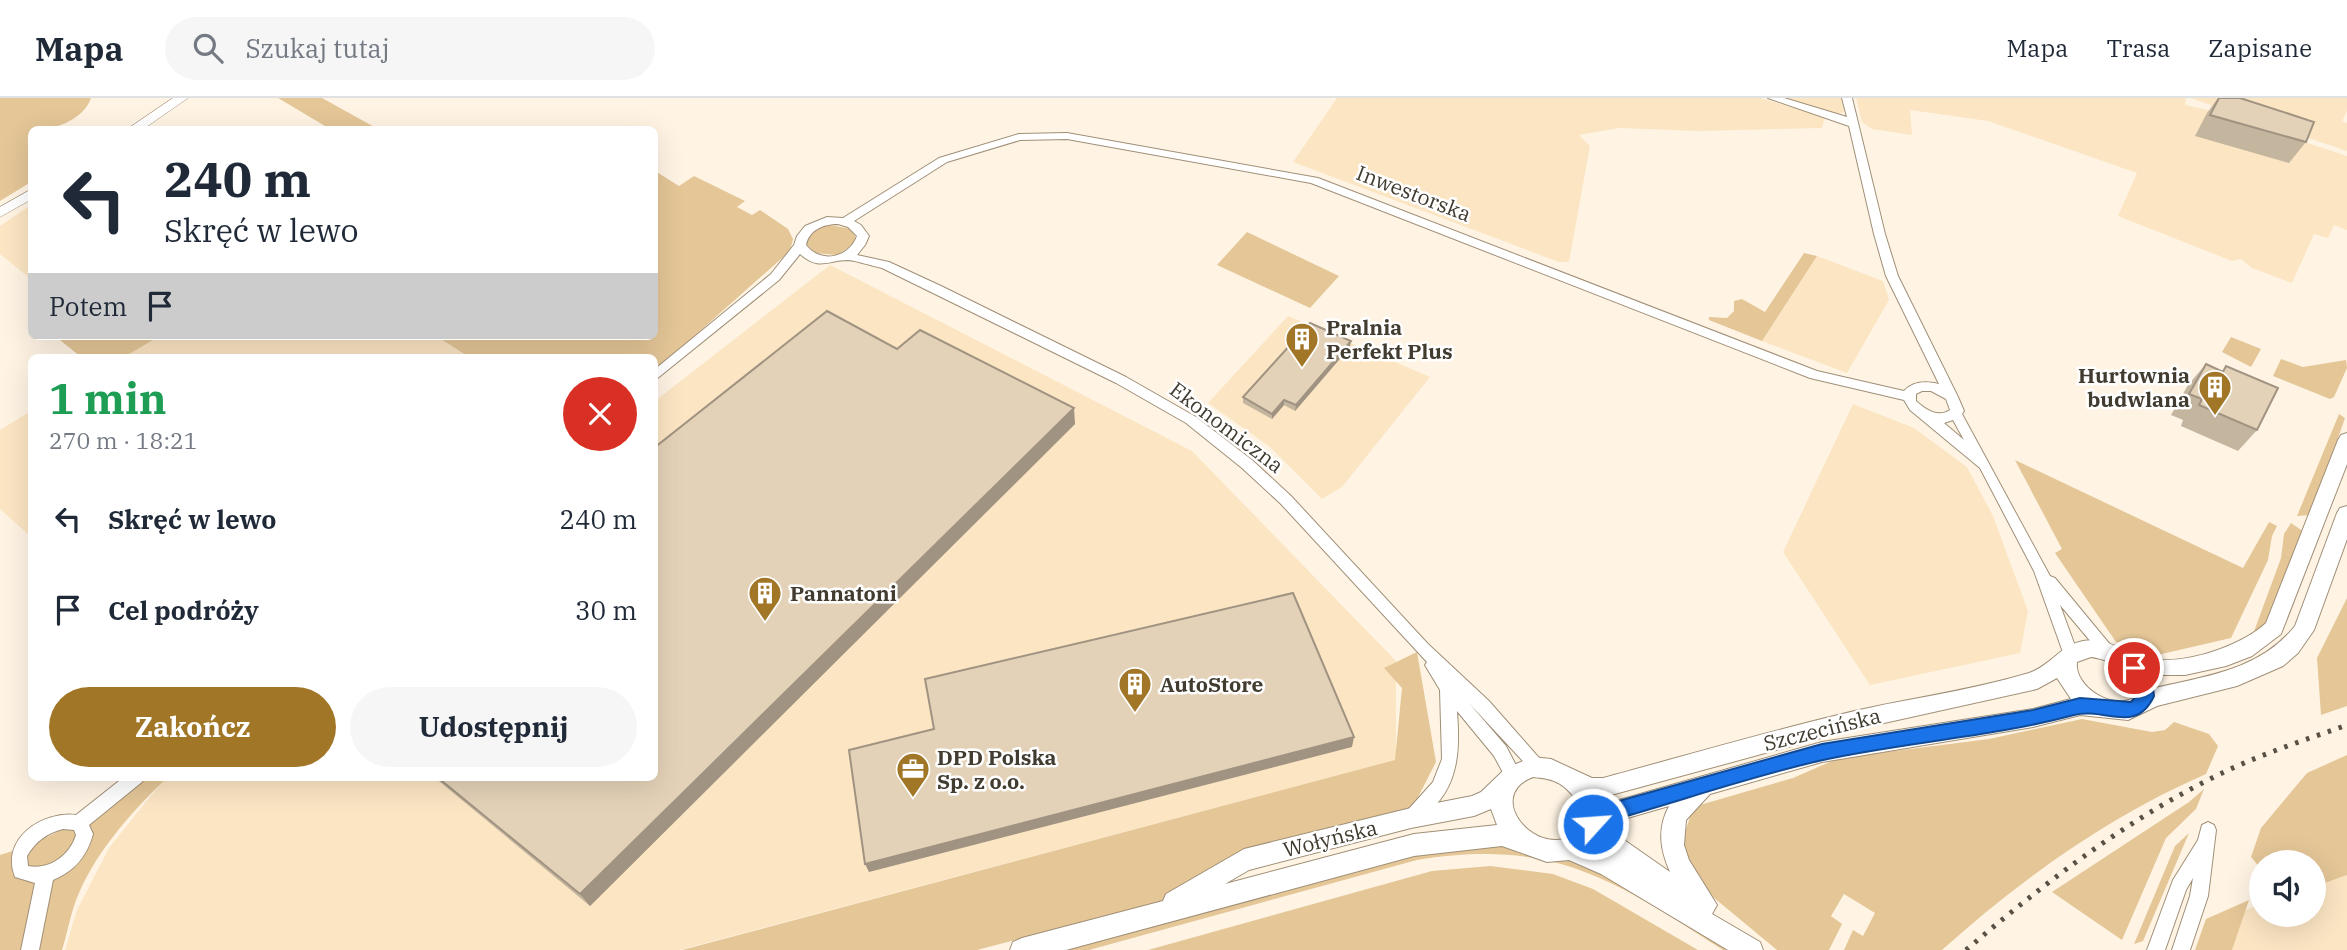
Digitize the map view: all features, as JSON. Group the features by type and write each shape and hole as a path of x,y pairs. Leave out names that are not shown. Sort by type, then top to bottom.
{"main road":[{"path":"2347,440 2274,628 2268,635 2245,651 2176,668 2147,667 2127,662 2107,651 2086,648 2068,658 2067,676 2076,691 2103,708 2123,711 2138,707 2143,702 2270,665 2294,647 2304,631 2347,513"},
{"name":"Szczecińska","path":"1577,782 1591,788 1603,788 1839,723 2038,680 2068,658"},
{"path":"2127,662 2144,683 2143,702"},
{"name":"Szczecińska","path":"1593,826 1619,810 1706,784 1853,746 2033,718 2080,706 2103,708"},
{"path":"1593,826 1583,842 1569,849 1548,851 1521,839 1509,827 1501,805 1502,790 1511,777 1528,768 1559,771 1577,782 1590,800 1593,826 1605,842 1657,876 1747,947"},
{"name":"Wołyńska","path":"1155,914 1244,860 1411,818 1474,806 1489,799 1511,777"},
{"path":"1706,784 1674,820 1672,849 1683,874 1718,923"},
{"name":"Wołyńska","path":"1022,950 1414,845 1502,835 1521,839"},
{"path":"1569,849 1609,866 1747,947"}],"street":[{"path":"138,126 182,98"},
{"path":"1773,98 1854,124"},
{"path":"1847,98 1892,277 1957,407 1955,413 1943,419 1927,416"},
{"name":"Inwestorska","path":"846,221 894,193 943,159 1019,137 1067,136 1287,174 1346,191 1814,374 1913,392"},
{"name":"Inwestorska","path":"862,231 894,193"},
{"path":"0,212 28,195"},
{"path":"658,374 775,277 800,246 802,236 811,227 827,221 846,221 862,231 860,245 845,256 828,260 812,258 775,277"},
{"name":"Ekonomiczna","path":"860,245 885,265 1121,380 1191,420 1247,464 1286,500 1423,648 1483,706 1539,767"},
{"path":"800,246 812,258"},
{"name":"Ekonomiczna","path":"845,256 885,265"},
{"path":"1929,353 1925,373 1913,392 1914,407 1984,465"},
{"path":"1913,392 1933,387 1952,397"},
{"path":"1955,413 2041,571 2107,651"},
{"path":"2041,571 2068,658"},
{"name":"Ekonomiczna","path":"1423,648 1448,689 1500,751 1511,777"},
{"path":"1411,818 1431,801 1444,781 1452,745 1448,689"},
{"path":"79,823 85,834 80,849 66,864 46,874 32,875 22,871 18,862 21,849 44,827 63,821 79,823 131,781"},
{"path":"2156,950 2179,886 2207,834 2199,897 2181,950"},
{"path":"30,950 46,874"}],"shaded area":[{"path":"0,98 91,98 81,113 66,123 56,126 28,126 28,184 0,201"},
{"path":"278,98 322,98 373,126 325,126"},
{"path":"1337,98 1760,98 1825,117 1822,128 1698,131 1619,128 1579,135 1590,146 1569,262 1559,262 1293,162"},
{"path":"1782,98 1841,98 1844,112 1838,114"},
{"path":"1856,98 2186,98 2185,105 2208,110 2347,156 2347,230 2334,225 2328,238 2314,234 2292,283 2252,268 2241,259 2232,261 2118,216 2137,173 1988,121 1910,110 1912,135 1872,129 1862,122"},
{"path":"2190,98 2347,98 2347,111 2342,121 2347,123 2347,151"},
{"path":"658,173 679,186 694,176 745,201 737,207 752,215 760,210 788,229 793,239 790,251 658,368 658,354 464,354 442,340 658,340"},
{"path":"28,207 28,277 0,254 0,226"},
{"path":"830,225 851,229 856,238 855,243 837,255 815,253 807,245 809,237 818,229"},
{"path":"1247,232 1339,276 1310,308 1217,265"},
{"path":"1804,253 1817,256 1762,341 1709,320 1709,317 1727,318 1734,311 1734,301 1742,299 1765,312"},
{"path":"1817,256 1883,281 1889,300 1847,373 1762,341"},
{"path":"830,265 1192,451 1396,661 1396,760 679,950 65,950 77,910 109,848 164,781 658,781 658,399"},
{"path":"1288,316 1430,377 1342,487 1322,499 1270,447 1208,403"},
{"path":"2231,337 2261,349 2251,367 2222,352"},
{"path":"60,340 153,340 129,354 77,354"},
{"path":"153,340 442,340 464,354 129,354"},
{"path":"2281,359 2303,367 2346,360 2347,368 2334,397 2330,399 2273,376"},
{"path":"1853,404 1914,428 1967,467 1993,516 2028,611 2020,653 1870,685 1783,552"},
{"path":"28,413 28,534 0,509 0,430"},
{"path":"2339,414 2345,418 2311,515 2297,516"},
{"path":"2015,460 2243,568 2269,522 2277,526 2272,536 2268,560 2231,638 2153,656 2116,642 2055,553 2062,549"},
{"path":"2291,523 2304,532 2260,650 2245,656 2281,558 2284,534"},
{"path":"2347,598 2347,706 2321,715 2317,658"},
{"path":"1417,652 1436,762 1413,807 1161,902 977,950 682,950 1395,760 1402,688 1384,668"},
{"path":"2082,719 2152,732 2165,730 2174,722 2209,734 2218,746 2206,774 2135,809 2067,851 2003,898 1942,950 1844,950 1853,930 1863,936 1875,913 1844,894 1831,916 1842,924 1829,950 1777,950 1707,892 1680,849 1693,807 1793,778 1839,758 1989,739"},
{"path":"2347,755 2347,875 2326,883 2326,850 2253,850 2261,828 2307,773"},
{"path":"138,781 164,781 130,816 96,861 76,900 62,950 0,950 0,855 39,841 93,812"},
{"path":"2204,789 2196,809 2166,838 2122,940 2052,892 2189,802"},
{"path":"2189,833 2143,941 2134,944 2175,846"},
{"path":"1489,845 1541,851 1597,868 1736,950 1723,950 1648,903 1580,870 1545,860 1507,855 1465,855 1417,860 1089,950 1058,950 1402,856"},
{"path":"1490,866 1553,874 1593,889 1698,950 1148,950 1432,871"},
{"path":"2347,875 2347,950 2232,950 2245,910 2249,909 2249,927 2326,927 2326,883"},
{"path":"2249,900 2232,950 2195,950 2206,919"}],"building":[{"path":"2219,98 2240,98 2314,122 2306,142 2210,115"},
{"name":"Pannatoni","path":"827,311 897,349 920,330 1074,408 580,894 442,781 658,781 658,445"},
{"name":"Pralnia Perfekt Plus","path":"1310,323 1351,341 1296,405 1284,400 1272,414 1243,397"},
{"path":"2206,364 2223,372 2226,366 2278,388 2257,430 2199,405 2202,399 2189,394"},
{"name":"AutoStore","path":"1293,593 1354,737 865,864 849,750 934,729 925,679"}],"railway":[{"path":"1966,950 2084,856 2146,815 2228,770 2347,725"}],"place":[{"name":"Pralnia Perfekt Plus","path":"1302,369"},
{"name":"Hurtownia budwlana","path":"2215,417"},
{"name":"Pannatoni","path":"765,623"},
{"name":"AutoStore","path":"1135,714"},
{"name":"DPD Polska Sp. z o.o.","path":"913,799"}],"route":[{"path":"1593,824 1619,810 1822,752 2033,718 2080,706 2131,710 2138,707 2146,696 2144,683 2134,668"}]}
